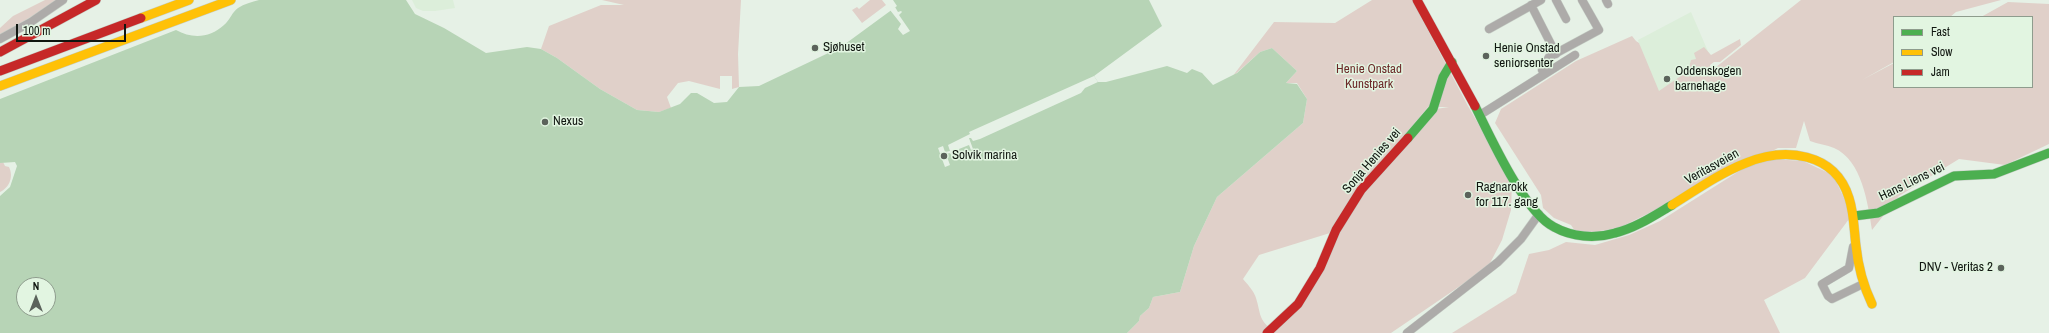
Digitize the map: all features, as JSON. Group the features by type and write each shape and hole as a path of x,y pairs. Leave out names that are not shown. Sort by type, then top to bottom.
{"main road":[{"path":"0,52 96,0"},
{"path":"0,71 189,0"},
{"path":"0,86 231,0"},
{"path":"1417,0 1516,182 1539,214"},
{"name":"Sonja Henies vei","path":"1267,333 1298,304 1320,268 1336,230 1362,190 1391,159 1433,109 1443,77 1452,62"},
{"name":"Veritasveien","path":"1539,214 1554,227 1571,234 1601,236 1617,232 1658,213 1747,162 1767,155 1789,152 1817,160 1836,173 1847,189 1854,216 1855,240 1863,284 1872,304"},
{"name":"Hans Liens vei","path":"1854,216 1878,213 1954,176 1965,174 1985,176 1994,174 2049,153"}],"street":[{"path":"0,39 31,22 64,0"},
{"path":"1489,29 1541,0"},
{"path":"1556,0 1566,19"},
{"path":"1544,74 1542,70 1546,61 1599,30 1582,0"},
{"path":"1531,5 1556,54"},
{"path":"1480,115 1575,55"},
{"path":"1407,333 1498,262 1521,239 1539,214"},
{"name":"Veritasveien","path":"1855,240 1849,268 1822,284 1830,299 1863,284"}],"shaded area":[{"path":"259,0 406,0 415,14 444,28 486,53 527,47 541,49 557,58 600,89 637,110 659,112 680,104 691,93 697,93 714,103 727,102 739,87 759,86 841,47 897,6 893,0 1149,0 1162,26 1094,76 1098,82 1106,82 1167,66 1187,73 1192,69 1202,73 1213,85 1237,73 1260,52 1272,48 1297,71 1286,83 1297,84 1307,99 1303,123 1217,197 1194,246 1180,292 1153,297 1149,308 1140,316 1139,321 1127,333 0,333 0,196 10,187 17,166 15,162 0,163 0,99 176,30 195,36 213,33 226,23 238,8 245,4"},
{"path":"412,0 453,0 455,8 423,11 416,8"},
{"name":"Oddenskogen barnehage","path":"1691,12 1710,56 1657,102 1638,40"}],"green space":[{"path":"45,0 60,0 0,35 0,28 13,16"},
{"path":"602,0 741,0 738,54 739,87 732,89 732,76 720,76 720,89 689,81 678,83 667,97 671,108 659,112 637,110 600,89 557,58 541,49 549,26 601,5 624,5"},
{"path":"870,0 882,0 886,5 862,23 852,10 857,7 859,9"},
{"name":"Henie Onstad Kunstpark","path":"1372,0 1412,0 1468,106 1512,182 1511,210 1502,240 1488,267 1391,333 1127,333 1139,321 1140,316 1149,308 1153,297 1180,292 1194,246 1217,197 1303,123 1307,99 1297,83 1286,83 1297,71 1272,48 1260,52 1232,77 1274,22 1335,23","holes":["1428,107 1449,107 1436,109 1356,197 1323,265 1300,305 1273,331 1268,327 1262,320 1255,295 1243,279 1259,255 1330,233 1356,193"]},
{"path":"1801,0 2001,0 1956,12 1951,16 1893,16 1893,63 1862,80 1893,64 1893,88 2033,88 2033,16 1983,16 2008,2 2049,4 2049,144 2005,165 1959,159 1899,196 1872,230 1866,196 1857,172 1851,162 1844,154 1834,148 1810,141 1804,121 1796,148 1778,148 1619,228 1593,232 1575,231 1571,225 1554,218 1543,208 1541,195 1495,123 1501,109 1576,61 1632,36 1639,43 1659,91 1688,71 1691,60 1696,59 1694,53 1704,47 1711,55 1740,39 1741,45 1720,62 1714,62 1710,65 1711,71"},
{"path":"1773,159 1803,161 1833,175 1852,215 1805,278 1764,300 1780,333 1452,333 1516,293 1529,254 1549,250 1566,242 1595,245 1629,235 1660,221 1744,168"},
{"path":"3,162 5,166 9,167 11,178 6,188 0,192 0,163"}],"pier":[{"path":"895,7 898,12 902,12 899,15 910,31 903,35 898,29 901,24 890,10"},
{"path":"1094,76 1098,82 1085,88 1081,93 980,139 973,141 969,138 973,149 971,150 969,145 959,149 961,157 954,160 950,153 946,154 950,165 945,167 938,148 943,146 945,152 950,151 948,145 970,134 969,132"}],"traffic: fast":[{"path":"1408,138 1433,109 1443,77 1452,62"},
{"path":"1475,106 1499,154 1520,190 1531,206 1543,219 1554,227 1576,235 1607,235 1638,225 1672,205"},
{"path":"1854,216 1878,213 1954,176 1994,174 2049,153"}],"traffic: slow":[{"path":"141,18 189,0"},
{"path":"0,86 231,0"},
{"path":"1672,205 1708,182 1746,163 1761,158 1777,155 1792,155 1807,157 1821,162 1832,171 1842,183 1849,198 1860,268 1866,290 1872,304"}],"traffic: jam":[{"path":"0,52 96,0"},
{"path":"1417,0 1475,106"},
{"path":"0,71 141,18"},
{"path":"1267,333 1298,304 1320,268 1336,230 1361,190 1408,138"}],"place":[{"name":"Sjøhuset","path":"815,48"},
{"name":"Henie Onstad seniorsenter","path":"1486,56"},
{"name":"Oddenskogen barnehage","path":"1667,79"},
{"name":"Nexus","path":"545,122"},
{"name":"Solvik marina","path":"944,156"},
{"name":"Ragnarokk for 117. gang","path":"1468,195"},
{"name":"DNV - Veritas 2","path":"2001,268"}]}
